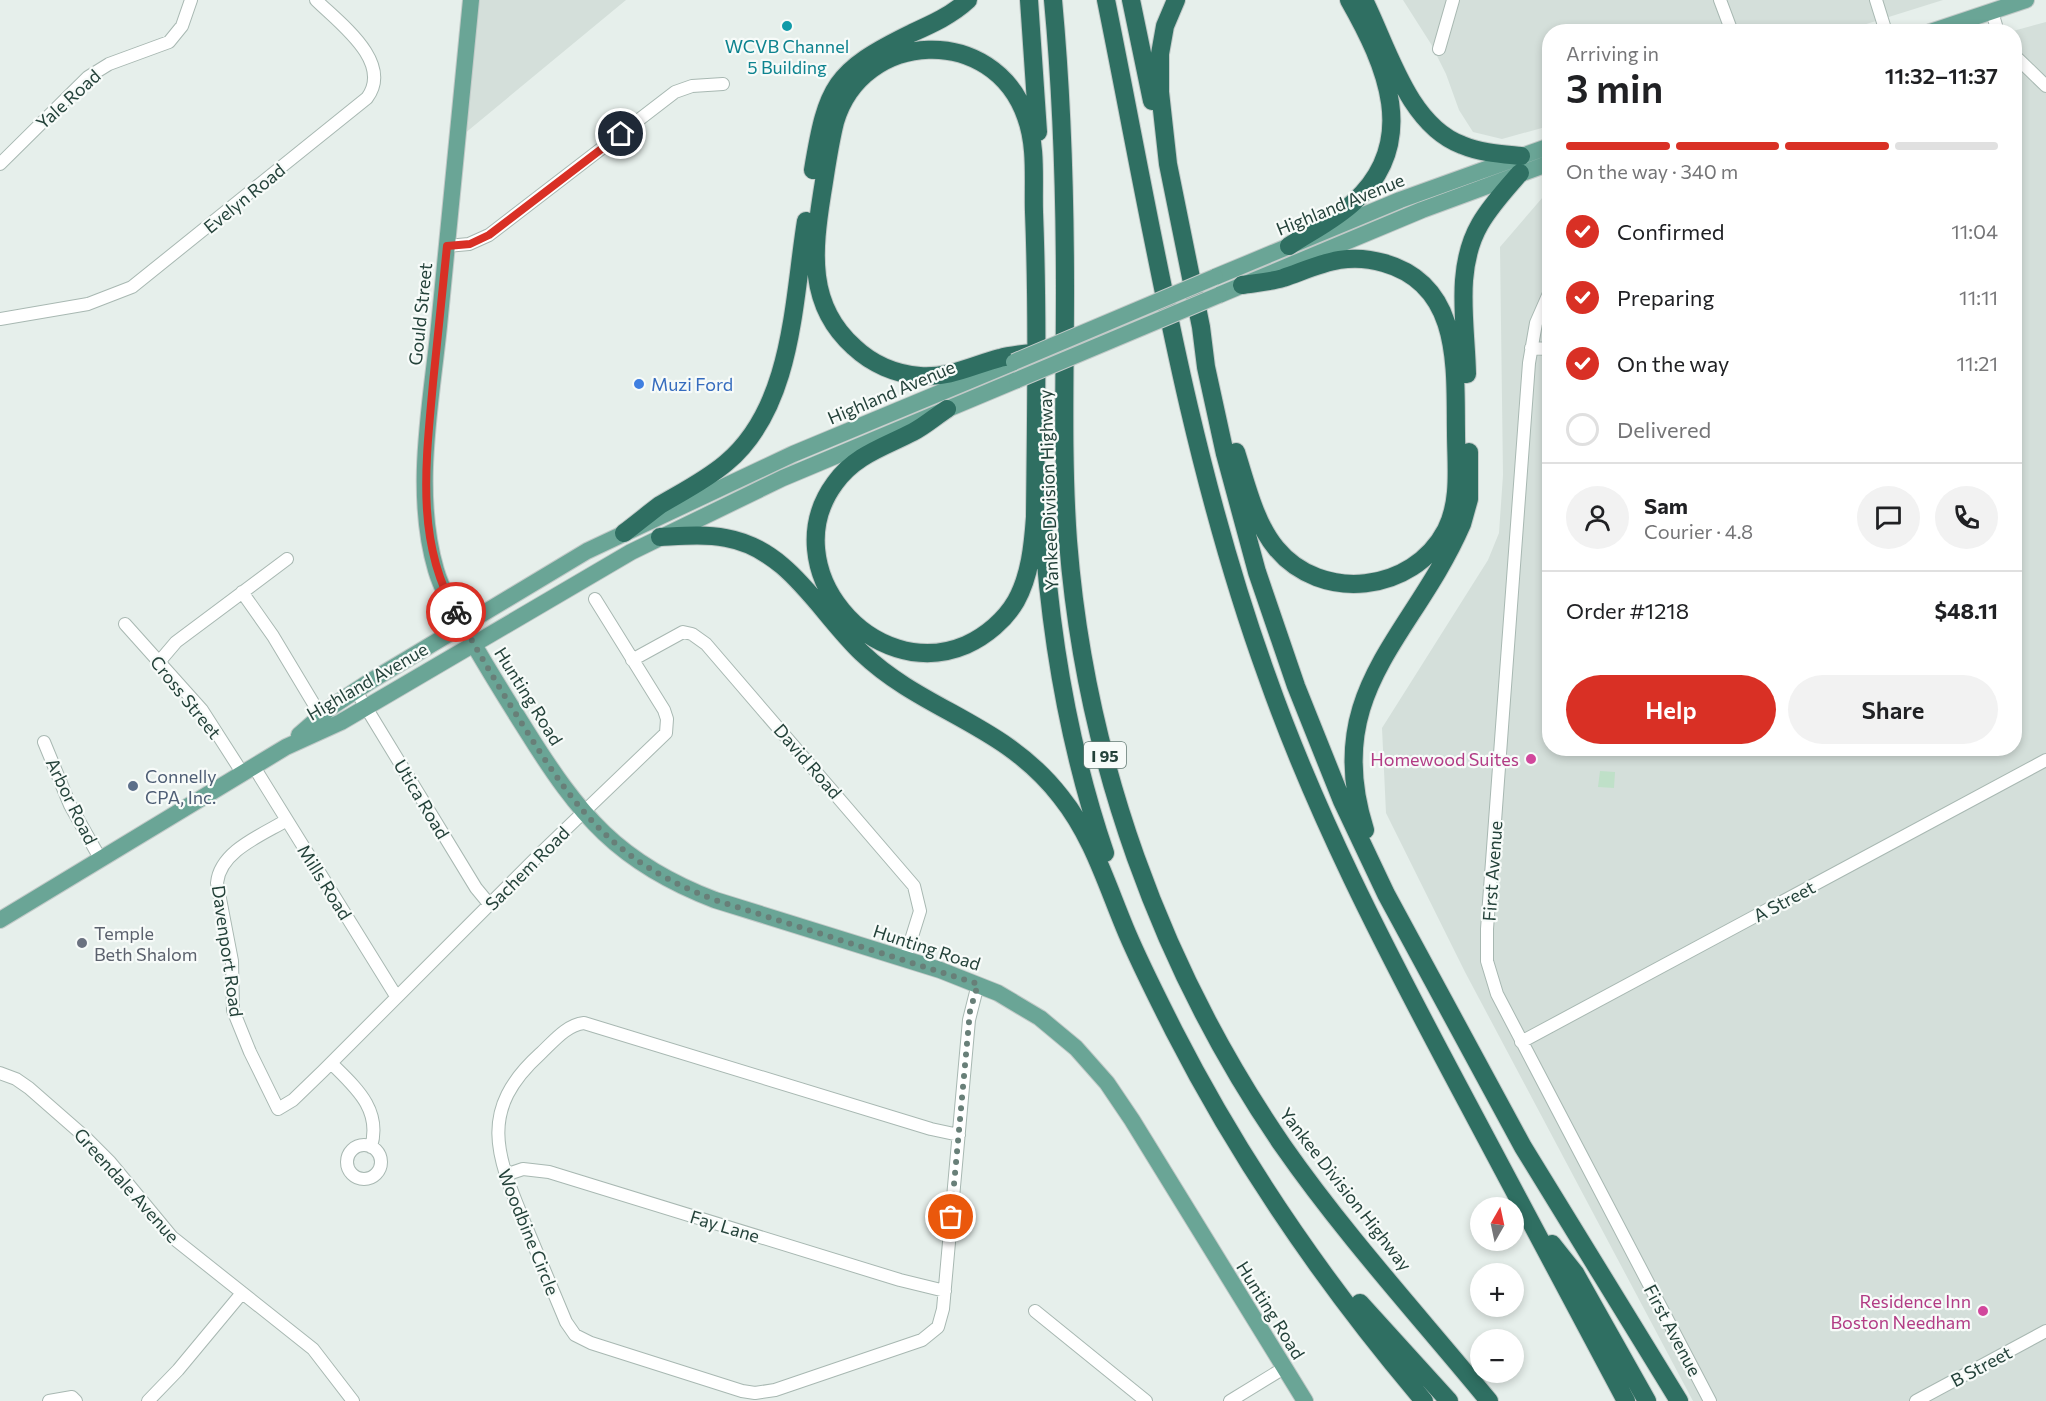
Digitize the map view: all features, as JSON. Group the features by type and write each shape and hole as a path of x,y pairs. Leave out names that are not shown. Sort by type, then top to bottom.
{"highway":[{"path":"624,533 732,458 752,435 772,401 784,361 821,124 835,88 847,73 870,53 936,22 968,0"},
{"path":"1029,0 1039,149 1040,214 1037,242"},
{"name":"Yankee Division Highway","path":"1053,0 1064,183 1065,455 1069,549 1077,622 1092,705 1122,816 1146,886 1174,954 1212,1030 1249,1094 1321,1197 1489,1401"},
{"path":"1106,0 1197,438 1228,560 1260,658 1300,765 1356,889 1626,1401"},
{"path":"1131,0 1157,127 1168,164"},
{"path":"1176,0 1165,26 1160,56 1161,102 1168,164 1201,327 1206,366 1227,463 1254,562 1282,648 1347,811 1386,894 1523,1147 1679,1401"},
{"path":"1289,246 1358,198 1379,170 1388,147 1392,123 1390,90 1349,0"},
{"path":"1364,0 1408,93 1429,123 1462,145 1520,165 1481,222 1464,268 1469,478 1464,517 1451,546 1375,672 1361,704 1355,730 1353,766 1359,810 1371,848 1402,921"},
{"path":"947,409 916,431 871,451 849,466 830,491 817,526 818,567 837,606 853,624 872,639 912,652 950,650 978,639 999,623 1016,601 1026,576 1034,531 1038,409 1037,242 1029,126 1019,100 999,75 970,56 929,49 906,52 884,61 856,83 842,104 835,122 814,244 816,282 829,316 842,336 864,356 901,373 920,376 950,374 1035,352"},
{"path":"1201,327 1245,478 1267,535 1281,554 1315,576 1340,584 1358,585 1395,576 1431,551 1451,517 1456,487 1454,351 1448,326 1438,306 1425,288 1407,273 1389,264 1371,260 1325,262 1281,278 1242,285"},
{"path":"1038,409 1046,563 1064,693 1094,818 1146,970"},
{"path":"660,537 720,537 736,540 766,553 791,574 849,639 876,665 900,682 995,735 1023,757 1054,788 1080,824 1128,935 1203,1084 1281,1207 1293,1230 1424,1401"},
{"path":"1281,1207 1365,1309 1449,1401"},
{"path":"1525,1212 1575,1273 1647,1401"}],"main road":[{"name":"Gould Street","path":"463,625 436,571 426,505 427,454 471,0"},
{"path":"1955,24 2026,0"},
{"name":"Highland Avenue","path":"0,920 286,747 341,722 473,643 660,537 783,478 1430,207 1520,165 1542,151"},
{"name":"Highland Avenue","path":"1035,352 1400,200 1520,165 1542,164"},
{"name":"Highland Avenue","path":"286,747 321,716 356,691 564,564 624,533 793,454 1013,359"},
{"name":"Hunting Road","path":"463,625 551,770 583,813 637,861 679,886 740,909 905,959 978,984 1020,1005 1048,1024 1076,1048 1107,1083 1305,1401"}],"street":[{"name":"Yale Road","path":"0,164 88,77 109,64 169,42 182,26 191,0"},
{"name":"Evelyn Road","path":"0,319 88,304 132,287 368,98 374,79 369,57 316,0"},
{"path":"1439,49 1454,0"},
{"path":"1720,0 1729,24"},
{"path":"1876,0 1884,24"},
{"path":"1992,12 1996,24"},
{"path":"2022,64 2046,86"},
{"path":"447,246 470,244 489,235 675,92 692,86 723,84"},
{"name":"First Avenue","path":"1542,306 1531,348 1486,943 1487,961 1493,986 1710,1401"},
{"path":"1531,348 1542,349"},
{"path":"159,662 176,642 287,559"},
{"path":"242,592 273,636 321,716"},
{"name":"Sachem Road","path":"278,1109 292,1100 331,1063 396,996 666,733 664,710 595,599"},
{"name":"Cross Street","path":"125,624 202,710 248,771"},
{"name":"David Road","path":"632,660 683,632 692,634 706,644 914,886 920,911 905,959"},
{"name":"Utica Road","path":"356,691 476,888 490,905"},
{"name":"Arbor Road","path":"44,742 70,805 101,860"},
{"name":"A Street","path":"1521,1041 2046,760"},
{"name":"Mills Road","path":"248,771 287,820 396,996"},
{"name":"Davenport Road","path":"278,1109 250,1052 233,1010 232,961 217,882 226,860 287,820"},
{"name":"Woodbine Circle","path":"959,1135 931,1129 594,1025 579,1023 566,1030 528,1065 507,1094 498,1135 504,1175 566,1322 575,1335 591,1343 742,1391 755,1393 775,1390 927,1337 940,1323 945,1291 959,1135 970,1011 978,984"},
{"path":"331,1063 368,1104 374,1130 371,1147"},
{"name":"Greendale Avenue","path":"0,1073 16,1079 29,1088 72,1124 110,1162 172,1237 313,1349 353,1401"},
{"name":"Fay Lane","path":"504,1175 523,1169 549,1172 900,1280 945,1291"},
{"path":"148,1401 178,1370 242,1293"},
{"path":"1035,1311 1146,1401"},
{"name":"B Street","path":"1916,1401 2046,1331"},
{"path":"1230,1401 1284,1368"},
{"path":"49,1401 72,1397 76,1401"}],"shaded area":[{"path":"477,0 626,0 464,134"},
{"path":"1403,0 1943,0 1866,24 1542,24 1542,128 1502,139 1473,132 1459,110 1446,74 1431,44"},
{"path":"2046,22 2046,1401 1693,1401 1465,972 1386,813 1382,728 1488,560 1499,533 1503,475 1500,247 1542,198 1542,756 2022,756 2022,29"}],"green space":[{"path":"1600,771 1615,772 1614,788 1598,787"}],"way so far":[{"path":"456,612 485,664 562,788 594,824 637,861 679,886 715,900 953,974 978,984 970,1011 951,1217"}],"place":[{"name":"WCVB Channel 5 Building","path":"787,26"},
{"name":"Muzi Ford","path":"639,384"},
{"name":"Homewood Suites","path":"1531,759"},
{"name":"Connelly CPA, Inc.","path":"133,786"},
{"name":"Temple Beth Shalom","path":"82,943"},
{"name":"Residence Inn Boston Needham","path":"1983,1311"}],"route":[{"path":"456,612 442,587 435,566 426,505 432,397 447,246 458,247 482,240 621,134"}]}
